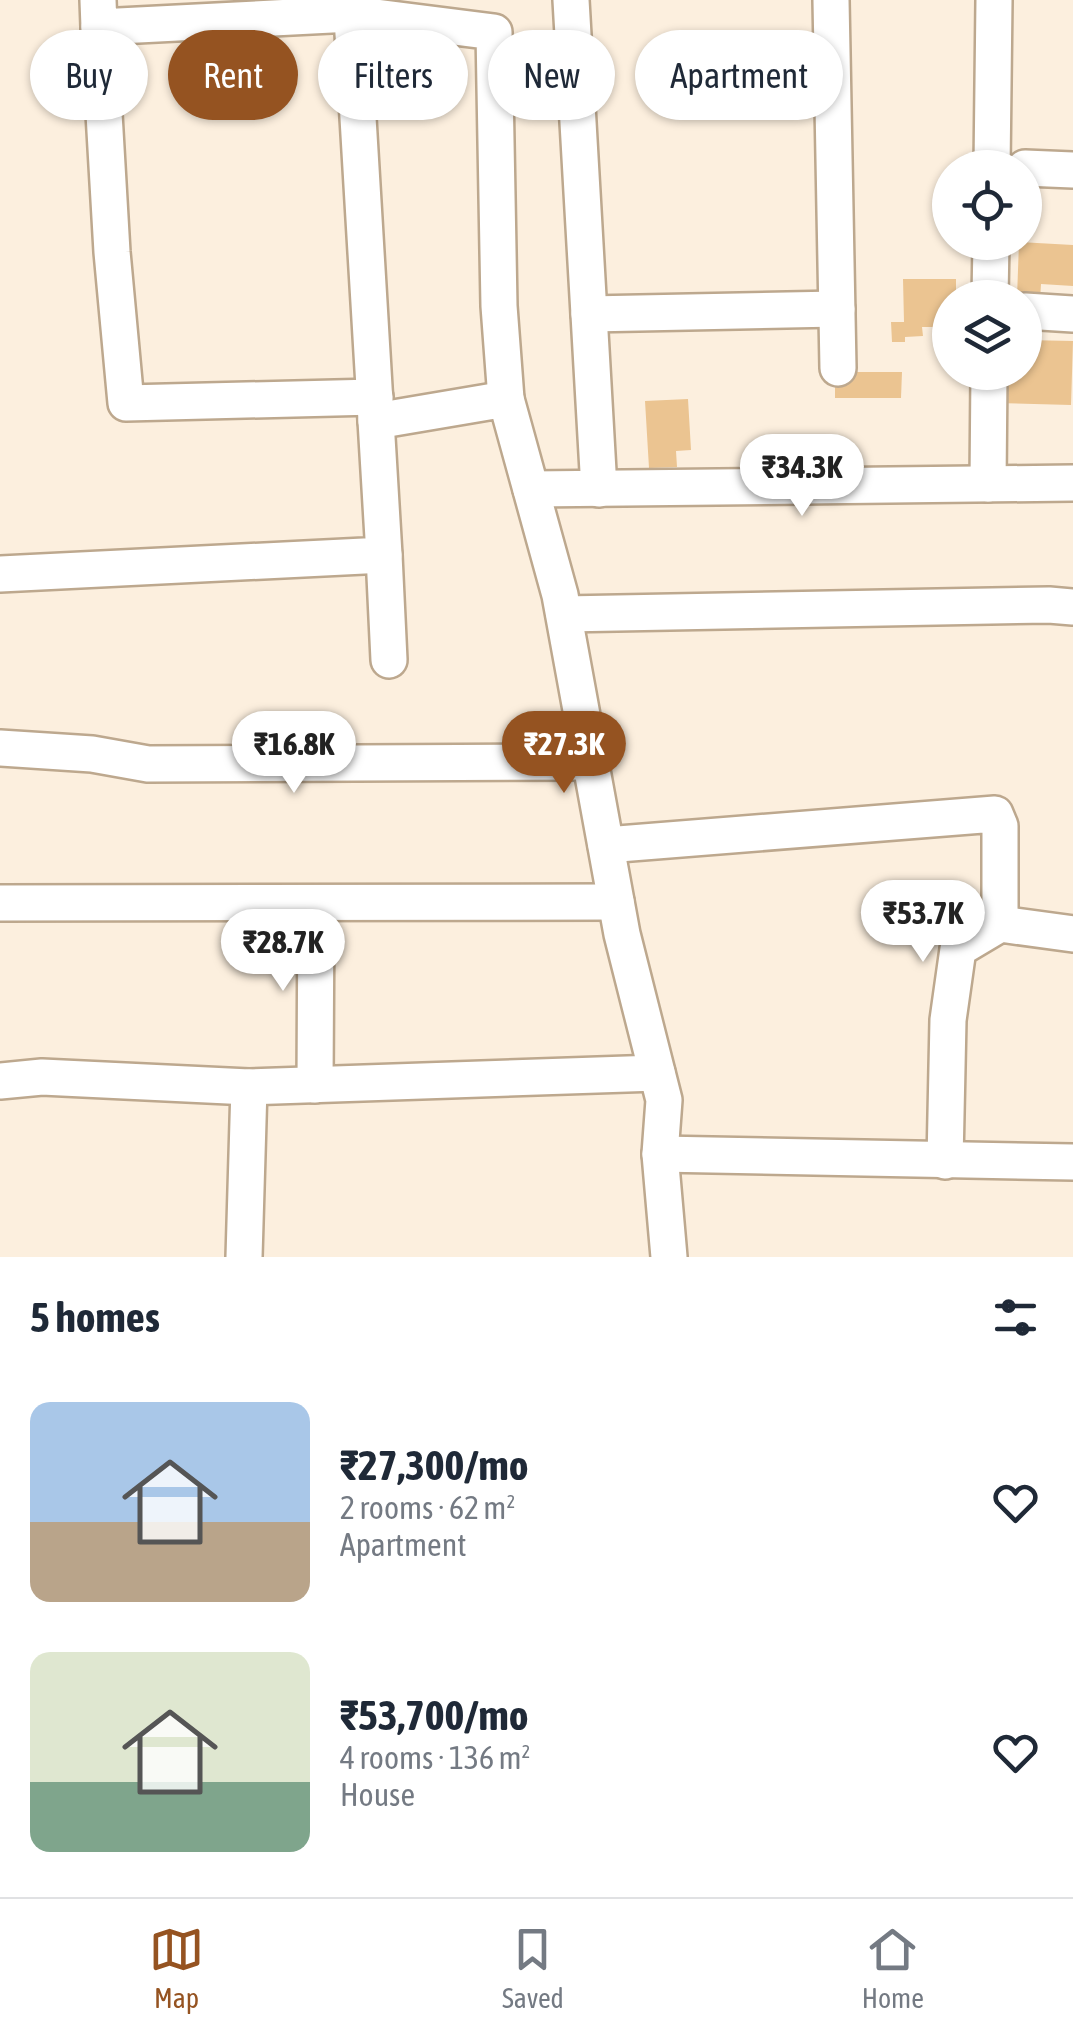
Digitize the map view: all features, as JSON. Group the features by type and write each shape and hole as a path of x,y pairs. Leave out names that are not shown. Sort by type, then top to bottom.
{"street":[{"path":"571,0 599,488"},
{"path":"830,0 838,368"},
{"path":"992,150 994,0"},
{"path":"351,7 389,660"},
{"path":"506,399 376,409 126,403 112,252 98,13 351,7 494,32 499,306 506,399 564,614 616,902 664,1100 660,1154 669,1257"},
{"path":"1042,169 1073,170"},
{"path":"590,314 837,309"},
{"path":"1042,312 1073,314"},
{"path":"988,484 989,390"},
{"path":"531,489 1073,483"},
{"path":"0,574 384,555"},
{"path":"564,614 1073,606"},
{"path":"0,748 92,754 148,764 591,762"},
{"path":"606,844 994,814 1000,826 1000,924"},
{"path":"0,903 616,902"},
{"path":"316,903 316,1085"},
{"path":"945,1161 948,1020 958,949 1000,924 1073,934"},
{"path":"0,1081 42,1077 249,1087 657,1073"},
{"path":"244,1257 249,1087"},
{"path":"660,1154 1073,1162"}],"building":[{"path":"1042,243 1073,245 1073,286 1018,280 1018,260 1042,260"},
{"path":"903,279 956,279 932,280 932,327 922,327 923,336 892,342 891,322 904,322"},
{"path":"1042,340 1073,341 1071,405 995,403 995,390 1042,390"},
{"path":"849,372 902,372 901,398 835,398 835,381"},
{"path":"688,399 691,450 676,451 677,467 649,468 645,401"}]}
